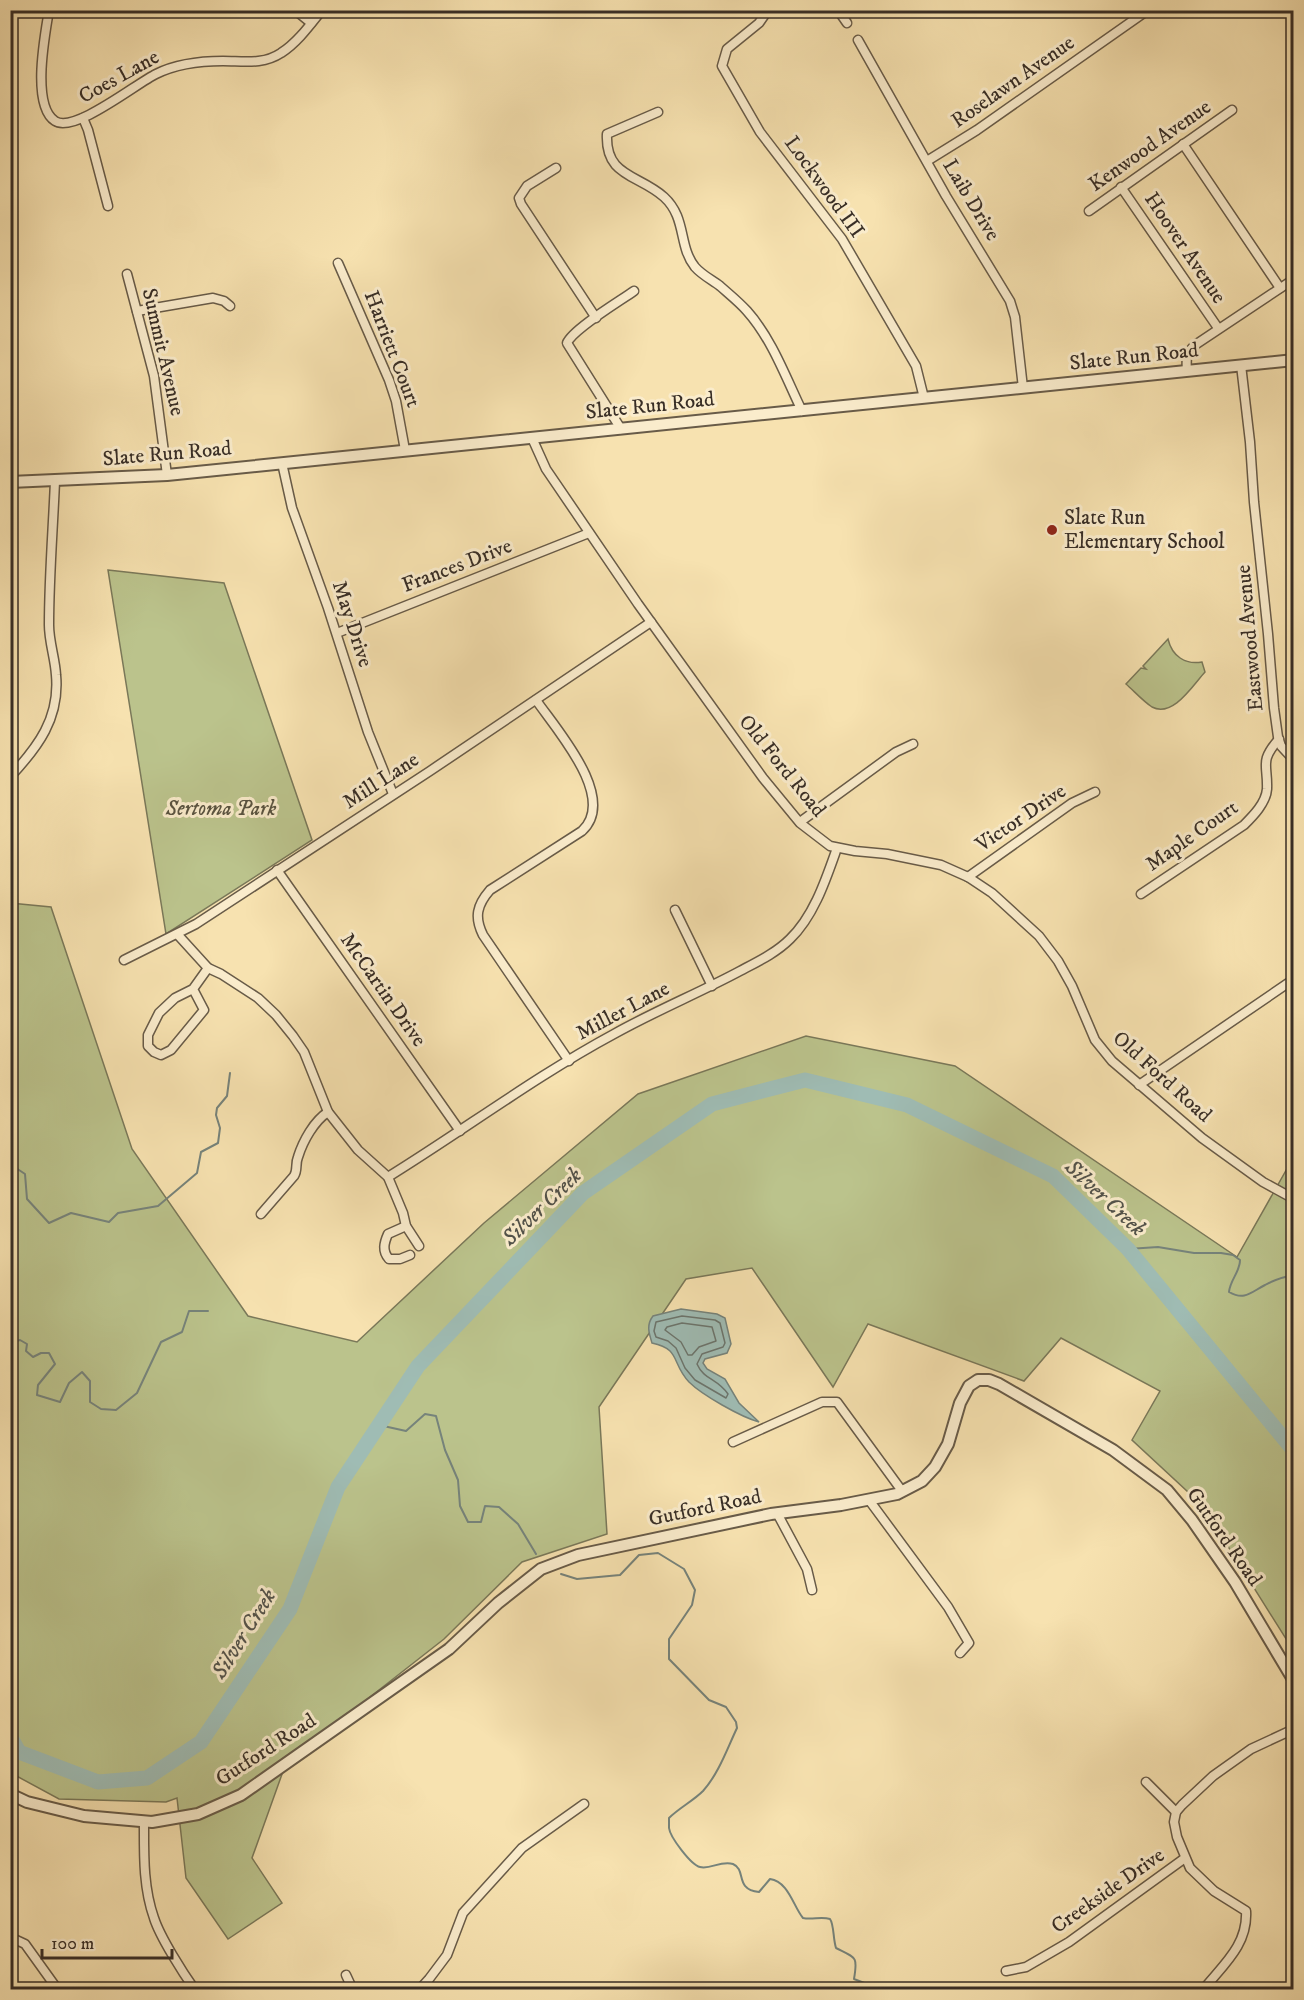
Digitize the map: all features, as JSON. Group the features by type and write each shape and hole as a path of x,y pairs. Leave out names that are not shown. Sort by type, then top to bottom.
{"street":[{"name":"Coes Lane","path":"49,10 41,80 49,113 57,123 70,123 83,118 141,82 170,68 195,63 249,62 271,58 288,48 322,10"},
{"path":"295,10 311,23"},
{"name":"Lockwood III","path":"768,10 759,23 727,49 722,66 760,132 842,239 916,366 924,398"},
{"path":"838,10 846,23"},
{"name":"Roselawn Avenue","path":"927,161 976,130 1148,10"},
{"name":"Laib Drive","path":"858,40 1010,300 1015,317 1023,388"},
{"name":"Kenwood Avenue","path":"1089,211 1232,110"},
{"path":"658,112 607,134 607,147 612,160 621,172 664,197 676,212 687,252 694,266 746,309 756,321 775,354 802,411"},
{"path":"83,118 108,206"},
{"path":"1183,144 1280,288"},
{"path":"556,168 527,186 519,198 596,318"},
{"name":"Hoover Avenue","path":"1121,187 1218,328"},
{"name":"Harriett Court","path":"338,263 389,380 396,401 405,450"},
{"name":"Summit Avenue","path":"127,274 154,376 167,475"},
{"path":"1187,370 1188,351 1218,328 1293,279"},
{"path":"621,429 567,343 569,337 634,291"},
{"path":"137,311 213,298 224,301 230,306"},
{"name":"Slate Run Road","path":"10,482 167,475 1293,360"},
{"name":"Eastwood Avenue","path":"1241,365 1274,708 1281,746 1293,760"},
{"name":"Old Ford Road","path":"532,438 546,469 651,622 763,778 800,822 820,840 837,848 941,864 968,877 992,893 1039,936 1066,974 1095,1041 1112,1061 1226,1156 1263,1182 1293,1199"},
{"name":"May Drive","path":"282,463 292,508 337,633 368,732 393,794"},
{"path":"10,777 32,754 42,739 56,696 57,678 49,627 55,481"},
{"name":"Frances Drive","path":"337,633 589,533"},
{"name":"Mill Lane","path":"124,960 178,934 278,870 651,622"},
{"path":"536,700 590,783 594,799 593,813 582,831 490,890 481,903 477,916 483,935 569,1060"},
{"name":"Maple Court","path":"1141,894 1244,825 1254,815 1267,790 1265,776 1267,756 1279,739"},
{"path":"800,822 896,752 913,744"},
{"name":"Victor Drive","path":"968,877 1072,803 1095,792"},
{"name":"Miller Lane","path":"388,1177 569,1060 615,1033 712,986 773,953 800,929 817,898 837,848"},
{"name":"McCartin Drive","path":"278,870 460,1131"},
{"path":"675,910 712,986"},
{"path":"178,934 208,968 251,993 276,1015 304,1052 328,1112 358,1150 388,1177 406,1226 418,1246"},
{"path":"193,989 204,1010 171,1050 161,1055 154,1052 148,1046 148,1035 159,1013 175,998 193,989 208,968"},
{"path":"1139,1085 1293,979"},
{"path":"261,1214 294,1176 298,1156 315,1123 328,1112"},
{"path":"406,1226 388,1234 384,1248 389,1259 400,1259 410,1255"},
{"name":"Gutford Road","path":"10,1794 27,1802 84,1816 152,1822 198,1814 241,1795 449,1649 498,1603 541,1569 578,1555 777,1513 897,1494 922,1481 935,1467 948,1444 960,1403 969,1386 978,1380 988,1380 999,1384 1113,1450 1167,1490 1192,1520 1234,1582 1293,1681"},
{"path":"733,1442 822,1402 837,1402 902,1491"},
{"path":"869,1500 936,1591 969,1643 960,1653"},
{"path":"777,1513 807,1569 812,1590"},
{"path":"1146,1782 1176,1812 1214,1776 1251,1749 1293,1729"},
{"path":"419,1989 447,1954 463,1913 522,1848 584,1804"},
{"name":"Creekside Drive","path":"1006,1971 1026,1967 1069,1942 1185,1858 1177,1838 1174,1822 1176,1812"},
{"path":"144,1822 147,1891 154,1920 195,1989"},
{"path":"1185,1858 1190,1868 1214,1891 1246,1911 1247,1925 1239,1947 1203,1989"},
{"path":"10,1937 25,1944 58,1989"},
{"path":"346,1975 353,1989"}],"green space":[{"name":"Sertoma Park","path":"108,570 224,583 312,840 166,934"},
{"path":"1168,639 1176,655 1185,661 1202,662 1205,672 1175,704 1160,709 1149,705 1126,684 1141,668 1146,669 1143,666"},
{"path":"10,903 51,907 132,1149 248,1316 357,1342 484,1223 638,1094 806,1036 955,1066 1237,1257 1293,1158 1293,1650 1202,1505 1132,1440 1160,1391 1061,1338 1024,1381 868,1324 833,1387 752,1268 686,1279 599,1407 607,1534 522,1562 444,1639 286,1763 252,1858 282,1903 228,1939 186,1878 177,1798 166,1802 59,1799 11,1773"}],"water":[{"path":"681,1309 717,1314 725,1318 731,1344 727,1353 705,1359 703,1363 707,1369 725,1379 739,1403 759,1422 732,1411 695,1387 683,1375 672,1353 652,1343 649,1326 653,1316"}],"waterway":[{"path":"10,1170 16,1168 25,1174 27,1199 49,1223 71,1213 109,1222 118,1213 158,1206 197,1173 201,1152 218,1143 220,1128 216,1115 217,1108 227,1096 230,1073"},
{"name":"Silver Creek","path":"10,1736 19,1752 98,1782 147,1778 201,1742 290,1609 338,1487 418,1366 583,1193 712,1104 805,1080 907,1105 1053,1176 1128,1249 1294,1451"},
{"path":"1128,1249 1158,1247 1194,1253 1233,1255 1240,1260 1240,1264 1229,1292 1239,1296 1248,1295 1272,1282 1294,1275"},
{"path":"10,1343 20,1340 27,1344 26,1351 33,1357 41,1353 49,1353 55,1364 38,1385 37,1395 60,1402 69,1383 82,1372 90,1381 90,1402 101,1409 116,1410 137,1393 161,1342 182,1332 189,1311 208,1311"},
{"path":"379,1425 406,1431 425,1414 436,1416 445,1450 458,1480 460,1506 468,1522 481,1522 485,1506 499,1507 518,1524 536,1554"},
{"path":"561,1574 577,1579 620,1575 639,1555 658,1553 684,1569 695,1590 692,1605 669,1639 669,1659 709,1700 726,1707 736,1722 737,1728 709,1784 699,1795 669,1818 670,1832 696,1865 704,1868 724,1863 733,1864 739,1870 746,1887 759,1892 770,1879 776,1881 786,1889 803,1918 830,1919 836,1948 854,1959 856,1966 854,1979 872,1986 872,1990"}],"place":[{"name":"Slate Run Elementary School","path":"1052,530"}]}
